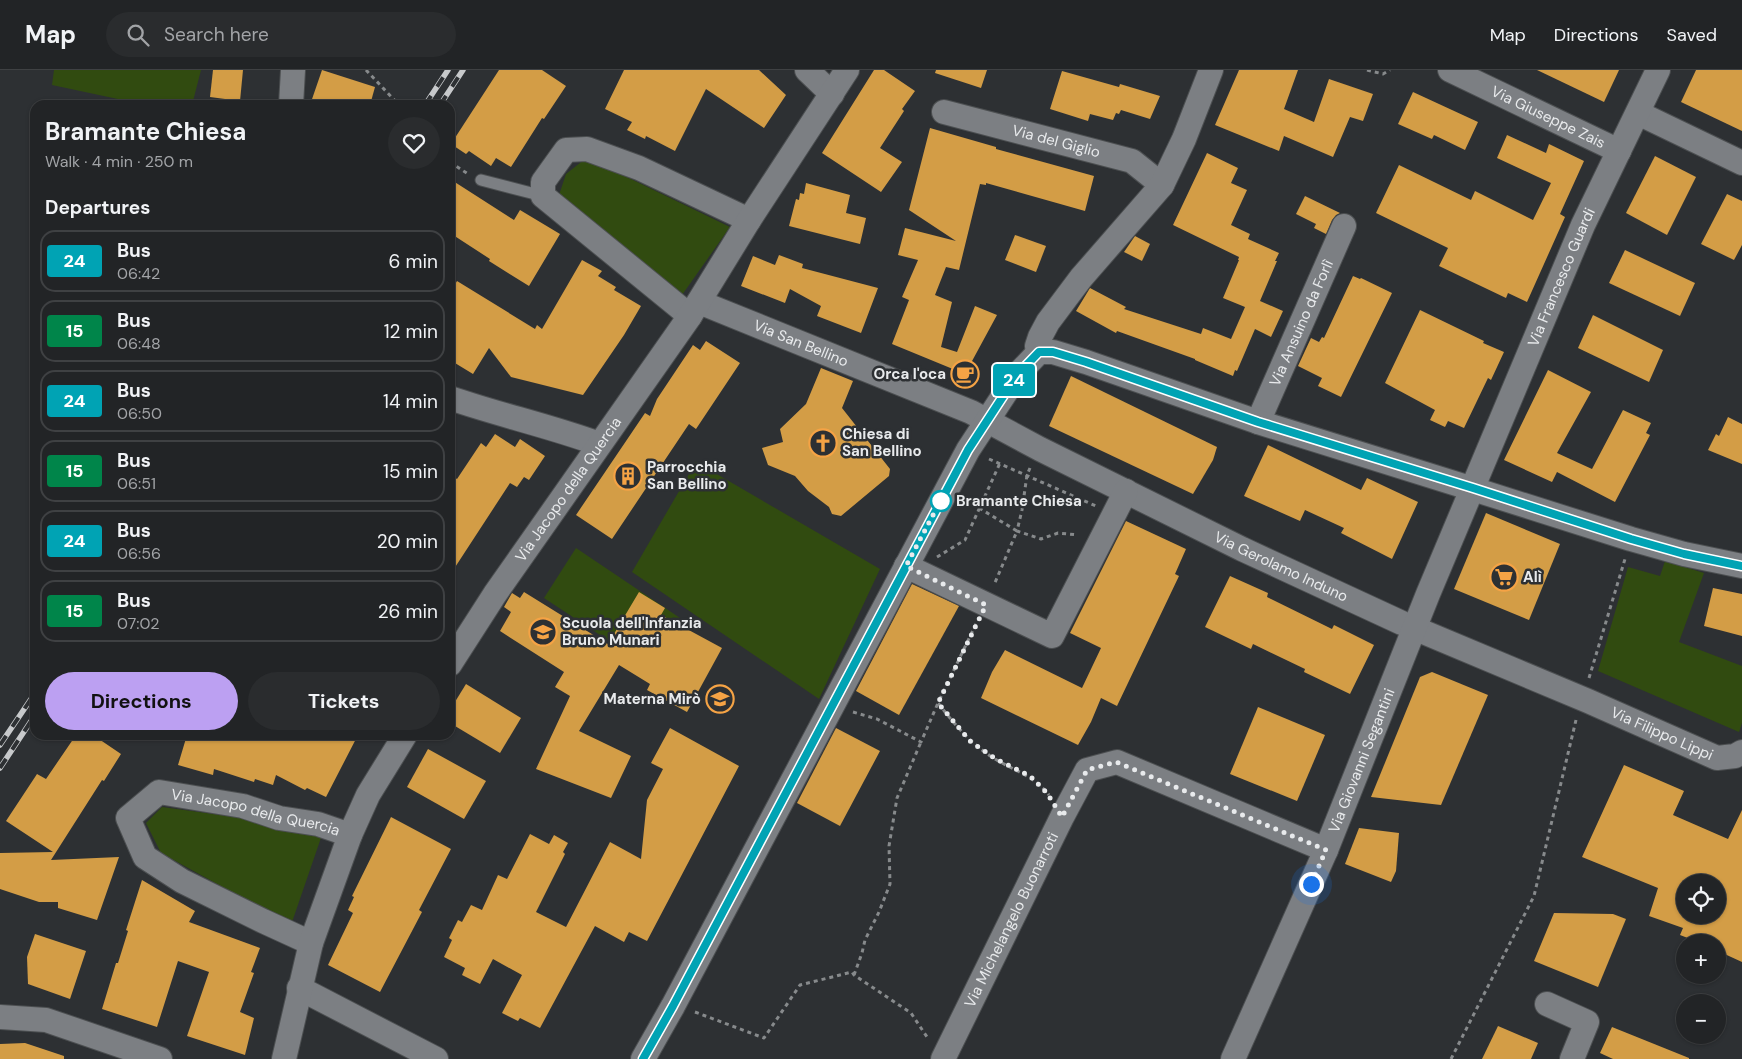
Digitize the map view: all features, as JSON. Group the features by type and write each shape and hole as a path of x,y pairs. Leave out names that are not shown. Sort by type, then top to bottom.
{"street":[{"path":"291,100 293,70"},
{"path":"807,70 832,94"},
{"name":"Via Jacopo della Quercia","path":"455,656 599,444 695,309 749,220 847,70"},
{"path":"1039,352 1037,346 1048,322 1081,278 1162,185 1184,139 1211,70"},
{"name":"Via Giuseppe Zais","path":"1450,70 1619,151"},
{"name":"Via Francesco Guardi","path":"1473,488 1583,225 1658,70"},
{"name":"Via del Giglio","path":"944,112 1132,161 1162,185"},
{"path":"1638,112 1742,163"},
{"path":"695,309 542,196 543,182 566,150 587,149 639,168 749,220"},
{"name":"Via Ansuino da Forlì","path":"1258,422 1344,226"},
{"name":"Via San Bellino","path":"695,309 971,412 987,420"},
{"path":"643,1059 832,707 911,568 968,450 1017,375 1039,352 1053,352 1258,422 1631,539 1684,554 1742,566"},
{"path":"455,400 480,409 570,433 599,444"},
{"name":"Via Gerolamo Induno","path":"987,420 1040,449 1242,549 1415,629 1586,689"},
{"name":"Via Giovanni Segantini","path":"1233,1059 1326,850 1428,594 1473,488"},
{"path":"911,568 1052,636 1126,491"},
{"name":"Via Filippo Lippi","path":"1586,689 1717,758 1739,759"},
{"name":"Via Jacopo della Quercia","path":"284,1059 311,943 350,835 368,795 402,740"},
{"name":"Via Michelangelo Buonarroti","path":"938,1053 1087,770 1116,762 1326,850"},
{"name":"Via Jacopo della Quercia","path":"311,943 182,881 145,857 128,818 159,792 243,806 279,818 318,824 350,835"},
{"path":"300,988 436,1059"},
{"path":"1547,1004 1587,1022 1572,1059"},
{"path":"0,1018 46,1020 160,1059"}],"lane":[{"path":"480,180 542,196"}],"path":[{"path":"366,70 394,100"},
{"path":"1367,70 1383,74 1390,70"},
{"path":"968,450 1114,514"},
{"path":"911,568 965,540 1000,463"},
{"path":"854,975 865,940 890,884 889,846 897,798 938,703 986,605 1017,531 1027,475"},
{"path":"979,508 1017,531 1041,539 1058,533 1078,535 1100,543"},
{"path":"1586,689 1631,539"},
{"path":"938,703 971,742 996,759 1030,776 1047,793 1062,817"},
{"path":"832,707 878,719 921,742"},
{"path":"1451,1059 1534,896 1572,731"},
{"path":"673,1006 706,1016 764,1038 800,985 852,972 911,1013 938,1053"}],"green space":[{"path":"54,70 201,70 193,100 122,100 52,85"},
{"path":"585,159 730,227 682,295 558,198 566,174"},
{"path":"696,462 880,569 819,699 632,572"},
{"path":"576,548 683,620 653,670 544,598"},
{"path":"1665,561 1704,573 1679,642 1742,666 1742,723 1739,732 1598,671 1628,567 1660,576"},
{"path":"162,807 257,820 323,832 291,925 161,853 146,823"}],"building":[{"path":"213,70 243,70 240,100 210,97"},
{"path":"322,70 375,87 371,100 312,100"},
{"path":"499,70 542,70 566,86 544,119 542,118 511,167 496,158 491,166 469,151 466,154 455,147 455,138"},
{"path":"624,70 759,70 786,95 764,128 706,89 675,151 646,136 645,139 627,130 632,122 605,109"},
{"path":"874,70 884,70 915,91 902,109 904,111 880,148 902,162 881,192 822,153"},
{"path":"936,70 987,70 981,88 935,73"},
{"path":"1239,70 1298,70 1284,109 1314,122 1329,79 1373,94 1363,121 1350,117 1333,157 1284,136 1279,151 1215,125"},
{"path":"1537,70 1619,70 1604,102"},
{"path":"1696,70 1742,70 1742,131 1681,102"},
{"path":"1062,71 1119,87 1120,84 1160,96 1150,119 1121,110 1119,114 1116,113 1113,120 1090,114 1088,121 1050,109"},
{"path":"1413,92 1478,122 1465,150 1434,135 1432,139 1398,124"},
{"path":"930,128 996,147 996,149 1094,176 1085,211 986,183 986,185 980,184 959,270 946,267 935,295 952,302 941,347 957,352 975,306 997,315 965,374 892,344 909,300 902,297 918,260 898,255 905,228 956,241 909,210"},
{"path":"1507,135 1546,153 1549,144 1584,161 1560,214 1565,217 1527,302 1508,293 1506,298 1439,266 1448,248 1376,213 1399,165 1471,200 1475,191 1533,220 1551,183 1497,158"},
{"path":"1207,153 1238,168 1231,183 1247,190 1231,225 1250,234 1248,239 1279,253 1260,301 1283,311 1271,337 1255,329 1237,371 1235,370 1233,376 1195,359 1117,331 1116,333 1076,311 1090,288 1126,307 1124,309 1201,334 1203,328 1231,339 1245,307 1223,298 1239,257 1173,225"},
{"path":"1655,156 1696,177 1667,235 1626,213"},
{"path":"455,182 514,220 520,210 560,234 529,286 489,261 490,259 455,236"},
{"path":"806,183 850,195 846,213 866,218 860,244 789,226 796,199 799,200 800,193 804,194"},
{"path":"1727,194 1742,201 1742,245 1734,260 1701,244"},
{"path":"1305,196 1340,213 1332,220 1326,234 1314,228 1316,224 1296,214"},
{"path":"1015,235 1046,246 1036,272 1005,260"},
{"path":"1135,236 1150,244 1142,261 1124,252"},
{"path":"1625,250 1695,283 1680,316 1609,283"},
{"path":"779,255 803,264 802,268 878,288 861,333 817,316 821,306 790,289 785,303 741,286 753,256 775,265"},
{"path":"582,260 602,271 598,276 616,287 614,290 641,306 624,335 583,395 511,377 489,348 473,374 455,363 455,284 457,281 535,329 537,325 542,329"},
{"path":"1353,276 1392,293 1341,397 1318,386 1322,378 1298,366 1311,338 1319,342 1322,337 1324,338"},
{"path":"1420,310 1504,352 1491,380 1488,378 1464,428 1448,421 1445,427 1430,420 1435,410 1385,383"},
{"path":"1593,315 1663,350 1649,382 1578,348"},
{"path":"706,341 740,363 696,429 689,424 612,539 576,515 645,413 650,416 657,399 693,345 700,350"},
{"name":"Chiesa di San Bellino","path":"821,368 853,381 842,408 890,469 889,476 841,516 832,514 829,507 808,491 795,476 768,465 762,448 783,442 780,429 806,404"},
{"path":"1548,370 1591,392 1557,453 1592,469 1623,410 1651,423 1646,433 1650,435 1615,502 1557,472 1552,482 1504,460"},
{"path":"1071,376 1217,447 1213,460 1193,494 1049,426"},
{"path":"1728,417 1742,424 1742,464 1708,450 1716,434 1719,436"},
{"path":"495,434 515,447 520,439 545,456 529,480 524,477 517,487 510,483 455,567 455,478 457,479 481,443 486,447"},
{"path":"1268,445 1361,490 1367,478 1418,502 1392,559 1341,533 1344,528 1305,510 1300,521 1244,496"},
{"path":"1486,513 1560,544 1529,620 1454,589"},
{"path":"1126,521 1186,549 1175,574 1179,576 1117,706 1101,698 1091,722 1078,745 981,698 992,672 1005,650 1082,688 1101,648 1070,633"},
{"path":"1230,576 1268,593 1267,597 1332,629 1334,625 1374,645 1350,694 1304,672 1305,669 1253,644 1251,649 1205,627"},
{"path":"912,584 959,606 899,715 856,691"},
{"path":"1713,588 1742,594 1742,636 1704,626"},
{"path":"524,592 608,644 639,592 665,608 661,615 722,648 687,712 647,690 650,684 619,665 579,731 631,756 611,798 536,769 570,696 555,687 564,672 500,631 511,612 504,607 512,593 520,598"},
{"path":"1432,672 1488,695 1441,805 1371,797 1420,677"},
{"path":"466,684 521,718 500,753 455,726 455,702"},
{"path":"1258,707 1325,735 1297,801 1230,774"},
{"path":"670,728 739,766 647,941 629,932 624,942 595,926 540,1028 520,1018 518,1021 502,1013 522,975 493,959 480,984 462,975 465,968 444,957 452,940 449,938 458,920 462,922 471,905 482,910 498,875 507,879 530,834 549,844 554,835 568,843 563,852 565,854 536,912 566,927 610,842 641,859 647,800 663,769 651,763"},
{"path":"836,728 880,751 840,826 797,803"},
{"path":"73,740 100,740 121,754 104,781 102,780 51,860 119,857 97,920 58,908 58,902 39,902 0,889 0,853 53,852 6,821 37,774 46,779"},
{"path":"186,740 355,740 326,797 307,788 305,790 276,775 273,785 255,779 254,782 214,769 213,775 178,765"},
{"path":"428,749 486,781 464,819 407,787"},
{"path":"1624,765 1684,791 1673,815 1728,839 1742,810 1742,962 1726,955 1726,934 1680,934 1683,928 1649,916 1658,888 1582,857"},
{"path":"391,817 451,849 419,910 422,912 380,992 328,965 353,913 348,910 354,897 352,896"},
{"path":"1359,828 1399,833 1396,871 1391,882 1345,864"},
{"path":"142,880 195,911 189,922 260,948 251,972 254,973 240,1012 254,1018 245,1055 187,1036 209,972 178,961 157,1027 102,1009 128,931 126,930"},
{"path":"1554,913 1613,914 1626,919 1598,987 1534,961"},
{"path":"35,934 86,951 70,999 28,984 27,957"},
{"path":"1498,1026 1538,1043 1531,1059 1482,1059"},
{"path":"1612,1027 1689,1059 1613,1059 1600,1053"},
{"path":"25,1043 64,1056 64,1059 0,1059 0,1044"}],"railway":[{"path":"428,100 448,70"},
{"path":"443,100 463,70"},
{"path":"0,745 30,700"},
{"path":"0,768 30,723"}],"bus line":[{"name":"24","path":"643,1059 673,1006 968,450 1017,375 1039,352 1053,352 1086,362 1258,422 1631,539 1684,554 1742,566"}],"place":[{"name":"Orca l'oca","path":"965,374"},
{"name":"Chiesa di San Bellino","path":"823,443"},
{"name":"Parrocchia San Bellino","path":"628,476"},
{"name":"Bramante Chiesa","path":"941,501"},
{"name":"Alì","path":"1504,577"},
{"name":"Scuola dell'Infanzia Bruno Munari","path":"543,632"},
{"name":"Materna Mirò","path":"720,699"}],"route":[{"path":"941,501 906,566 986,605 938,703 958,729 971,742 996,759 1030,776 1047,793 1062,817 1087,770 1116,762 1326,850 1311,884"}]}
